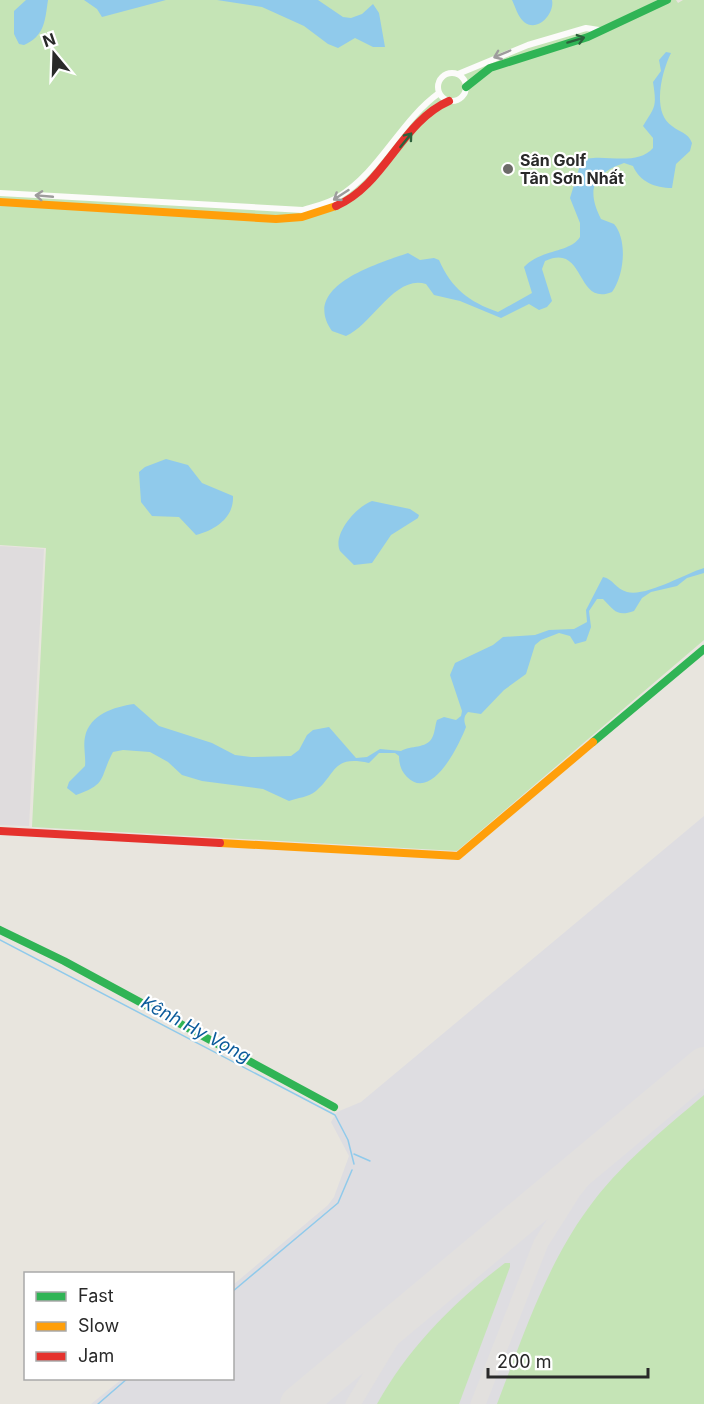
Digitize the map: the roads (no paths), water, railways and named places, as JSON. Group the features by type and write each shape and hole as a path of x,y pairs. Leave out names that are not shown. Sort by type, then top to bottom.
{"street":[{"path":"388,154 400,131 439,93 441,78 450,73 458,74 501,54 589,36 667,0"},
{"path":"0,202 181,208 299,218 352,198 388,154 432,111 449,101 460,98 466,87 489,71 540,46"},
{"path":"458,74 464,79 466,87"},
{"path":"439,93 449,101"},
{"path":"0,193 82,203"},
{"path":"0,831 458,856 704,650"},
{"path":"0,930 64,961 334,1107"}],"water":[{"path":"26,0 48,0 43,27 36,37 24,45 19,44 14,34 14,11"},
{"path":"84,0 166,0 102,17 97,9"},
{"path":"217,0 318,0 343,17 351,18 362,14 373,4 379,13 385,47 373,47 355,38 338,48 328,44 304,26 262,7"},
{"path":"512,0 552,0 552,5 544,20 535,25 529,25 520,17"},
{"path":"666,52 671,53 664,70 660,91 662,111 666,120 686,135 692,143 690,151 676,164 672,188 649,183 636,172 633,166 624,163 605,172 595,184 596,208 601,219 614,224 623,248 622,268 612,292 600,294 592,291 568,260 558,257 545,261 542,269 552,301 547,307 539,310 529,304 501,318 460,301 434,295 426,284 415,283 404,286 394,293 365,322 346,336 332,331 325,315 326,301 334,289 346,279 362,271 408,253 420,260 434,258 439,260 449,279 462,293 478,304 498,312 532,293 524,267 539,257 569,246 580,237 580,223 570,198 581,162 596,158 636,157 653,148 653,138 643,126 654,106 653,82 661,71 659,60"},
{"path":"166,459 188,465 202,483 233,496 230,511 222,522 196,535 179,517 152,516 141,502 139,472 145,467"},
{"path":"372,501 410,509 419,515 418,518 391,535 372,563 354,565 340,551 338,544 347,522"},
{"path":"704,568 704,573 687,578 677,586 651,592 642,598 634,611 628,613 617,612 603,599 597,599 589,611 591,627 586,641 575,644 570,636 559,633 541,640 535,645 526,674 504,690 481,714 468,712 466,714 464,719 466,727 451,757 435,777 426,782 416,783 407,777 399,762 399,756 395,753 379,753 369,763 348,761 336,767 313,793 289,801 263,789 202,781 182,775 168,762 150,752 123,750 113,752 101,779 93,787 76,795 67,788 69,782 85,766 85,737 92,723 104,713 134,704 159,726 212,743 235,755 291,756 299,750 307,735 313,730 329,727 356,758 367,757 380,749 401,751 426,744 434,734 437,720 444,717 456,720 461,716 462,711 450,675 455,663 493,645 503,637 535,635 549,630 574,629 587,622 586,610 603,577 623,591 635,593"}],"waterway":[{"name":"Kênh Hy Vọng","path":"0,940 335,1115 348,1140 354,1164"},
{"path":"354,1154 370,1161"},
{"name":"Kênh Hy Vọng","path":"234,1290 338,1203 352,1170"},
{"name":"Kênh Hy Vọng","path":"98,1404 126,1380"}],"place":[{"name":"Sân Golf Tân Sơn Nhất","path":"508,169"}]}
